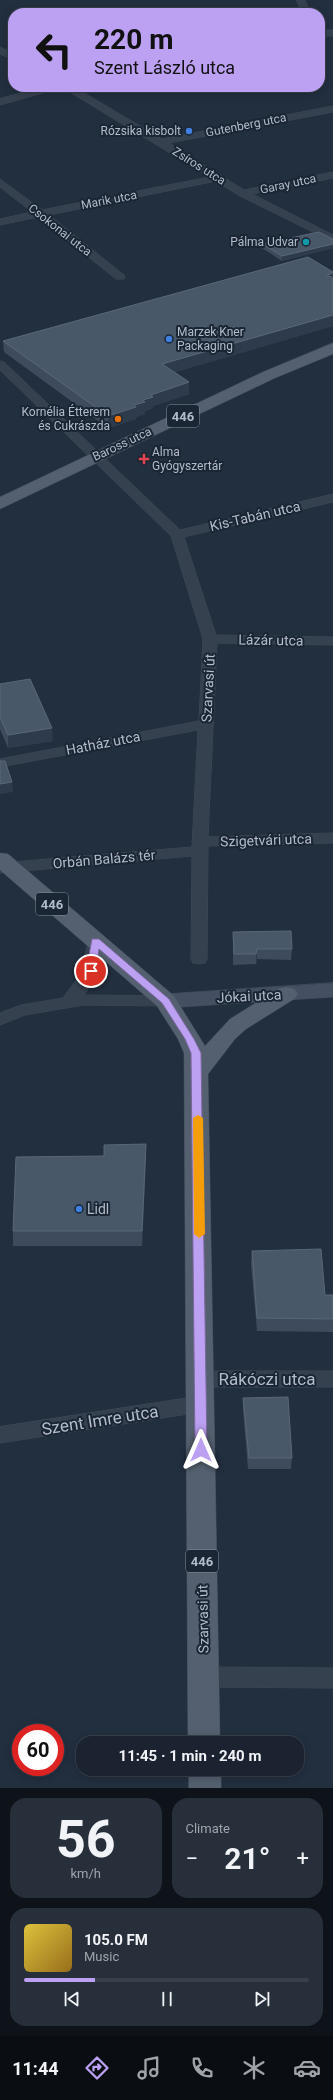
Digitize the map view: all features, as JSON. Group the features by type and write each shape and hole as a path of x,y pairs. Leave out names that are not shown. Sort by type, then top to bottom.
{"main road":[{"name":"Baross utca","path":"0,504 97,456 269,375 333,348"},
{"name":"Szarvasi út","path":"3,864 166,1001 190,1039 196,1053 198,1072 204,1736"},
{"name":"Jókai utca","path":"166,1001 333,990"},
{"path":"198,1072 227,1034 238,1024 286,994"},
{"path":"205,1776 205,1788"}],"street":[{"path":"0,102 36,92"},
{"name":"Zsíros utca","path":"75,92 242,193 333,239"},
{"name":"Gutenberg utca","path":"160,142 333,109"},
{"name":"Garay utca","path":"242,193 333,175"},
{"name":"Marik utca","path":"0,222 218,178"},
{"name":"Csokonai utca","path":"0,182 120,277"},
{"name":"Szarvasi út","path":"0,364 97,456 177,535 210,639 200,847 199,959"},
{"name":"Kis-Tabán utca","path":"177,535 333,498"},
{"name":"Lázár utca","path":"210,639 333,641"},
{"name":"Hatház utca","path":"0,762 206,724"},
{"name":"Szigetvári utca","path":"200,847 333,838"},
{"name":"Orbán Balázs tér","path":"3,864 200,847"},
{"path":"69,1002 84,985 91,971 96,942"},
{"path":"0,1020 22,1010 69,1002 105,999 166,1001"},
{"name":"Rákóczi utca","path":"201,1392 333,1379"},
{"name":"Szent Imre utca","path":"0,1435 201,1392"},
{"path":"204,1677 333,1678"}],"building":[{"path":"319,232 333,239 333,244 282,256 262,244"},
{"name":"Marzek Kner Packaging","path":"308,257 333,272 327,275 333,278 333,315 162,364 189,382 151,395 153,397 143,400 145,402 134,405 136,407 108,416 3,341"},
{"path":"30,679 52,728 8,735 0,717 0,684"},
{"path":"0,761 5,761 12,782 0,784"},
{"path":"291,931 292,949 257,949 256,954 234,954 233,932"},
{"name":"Lidl","path":"146,1144 142,1231 13,1231 16,1157 104,1156 104,1145"},
{"path":"321,1249 325,1295 333,1295 333,1319 257,1318 252,1251"},
{"path":"288,1397 292,1458 249,1458 243,1398"}],"slow traffic":[{"path":"198,1118 199,1234"}],"place":[{"name":"Rózsika kisbolt","path":"189,131"},
{"name":"Pálma Udvar","path":"306,242"},
{"name":"Marzek Kner Packaging","path":"169,339"},
{"name":"Kornélia Étterem és Cukrászda","path":"118,419"},
{"name":"Alma Gyógyszertár","path":"144,459"},
{"name":"Lidl","path":"79,1209"}],"route":[{"path":"91,971 96,942 166,1001 190,1039 196,1053 198,1072 201,1450"}]}
